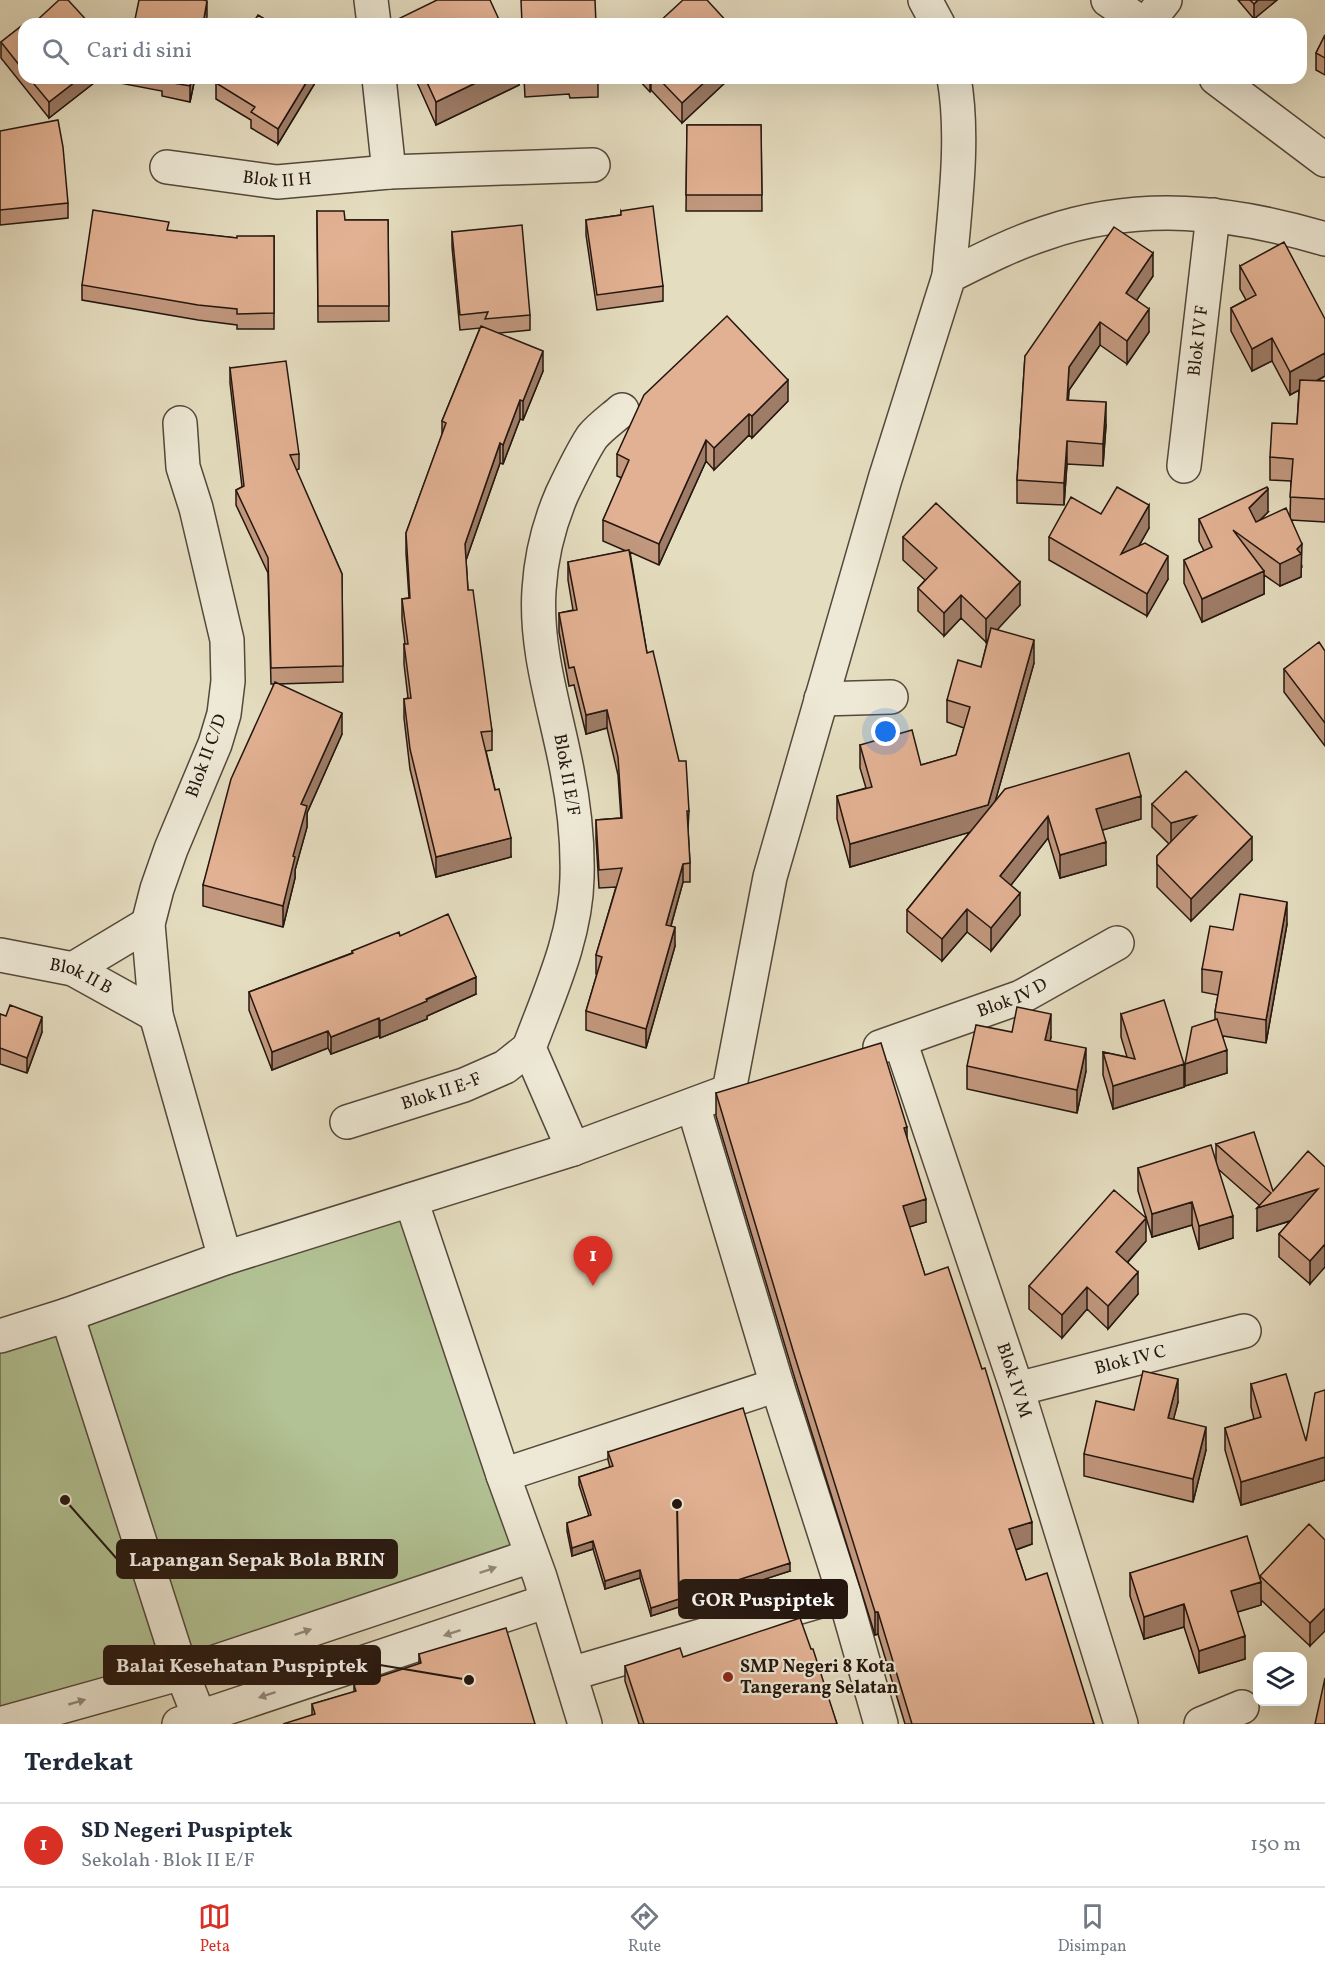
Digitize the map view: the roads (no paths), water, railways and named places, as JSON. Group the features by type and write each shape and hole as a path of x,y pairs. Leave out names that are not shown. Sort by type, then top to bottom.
{"street":[{"path":"371,0 373,18"},
{"path":"926,0 935,18"},
{"path":"1108,0 1136,18"},
{"path":"1150,18 1165,0"},
{"path":"380,84 389,172"},
{"path":"729,1091 770,877 885,479 949,276 957,171 954,84"},
{"path":"1224,84 1325,160"},
{"name":"Blok II H","path":"167,167 277,183 389,172 593,165"},
{"path":"949,276 1011,246 1047,232 1119,216 1154,212 1213,215 1264,224 1325,239"},
{"name":"Blok IV F","path":"1184,466 1213,215"},
{"name":"Blok II E/F","path":"529,1048 573,918 577,879 576,830 567,770 540,634 538,591 552,517 593,436 622,410"},
{"name":"Blok II C/D","path":"180,423 183,467 196,508 227,640 228,681 224,714 215,744 171,849 148,924 156,1015 225,1258"},
{"path":"820,699 891,697"},
{"path":"73,969 148,924"},
{"name":"Blok IV D","path":"854,1054 900,1041 1021,997 1117,944"},
{"name":"Blok II B","path":"0,956 73,969 156,1015"},
{"name":"Blok IV M","path":"900,1041 1017,1389 1120,1724"},
{"path":"529,1048 573,1149"},
{"name":"Blok II E-F","path":"347,1122 464,1085 505,1068 529,1048"},
{"path":"0,1336 67,1315 225,1258 573,1149 729,1091 763,1081"},
{"path":"693,1105 777,1385 844,1594 881,1724"},
{"path":"411,1200 547,1601 585,1724"},
{"path":"67,1315 182,1673 193,1722 547,1601"},
{"name":"Blok IV C","path":"1017,1389 1244,1331"},
{"path":"503,1474 777,1385"},
{"path":"0,1724 182,1673 531,1556"},
{"path":"570,1674 844,1594"},
{"path":"1201,1724 1242,1707"}],"place":[{"name":"SD Negeri Puspiptek","path":"593,1286"},
{"name":"Lapangan Sepak Bola BRIN","path":"65,1500"},
{"name":"GOR Puspiptek","path":"677,1504"},
{"name":"SMP Negeri 8 Kota Tangerang Selatan","path":"728,1677"},
{"name":"Balai Kesehatan Puspiptek","path":"469,1680"}]}
